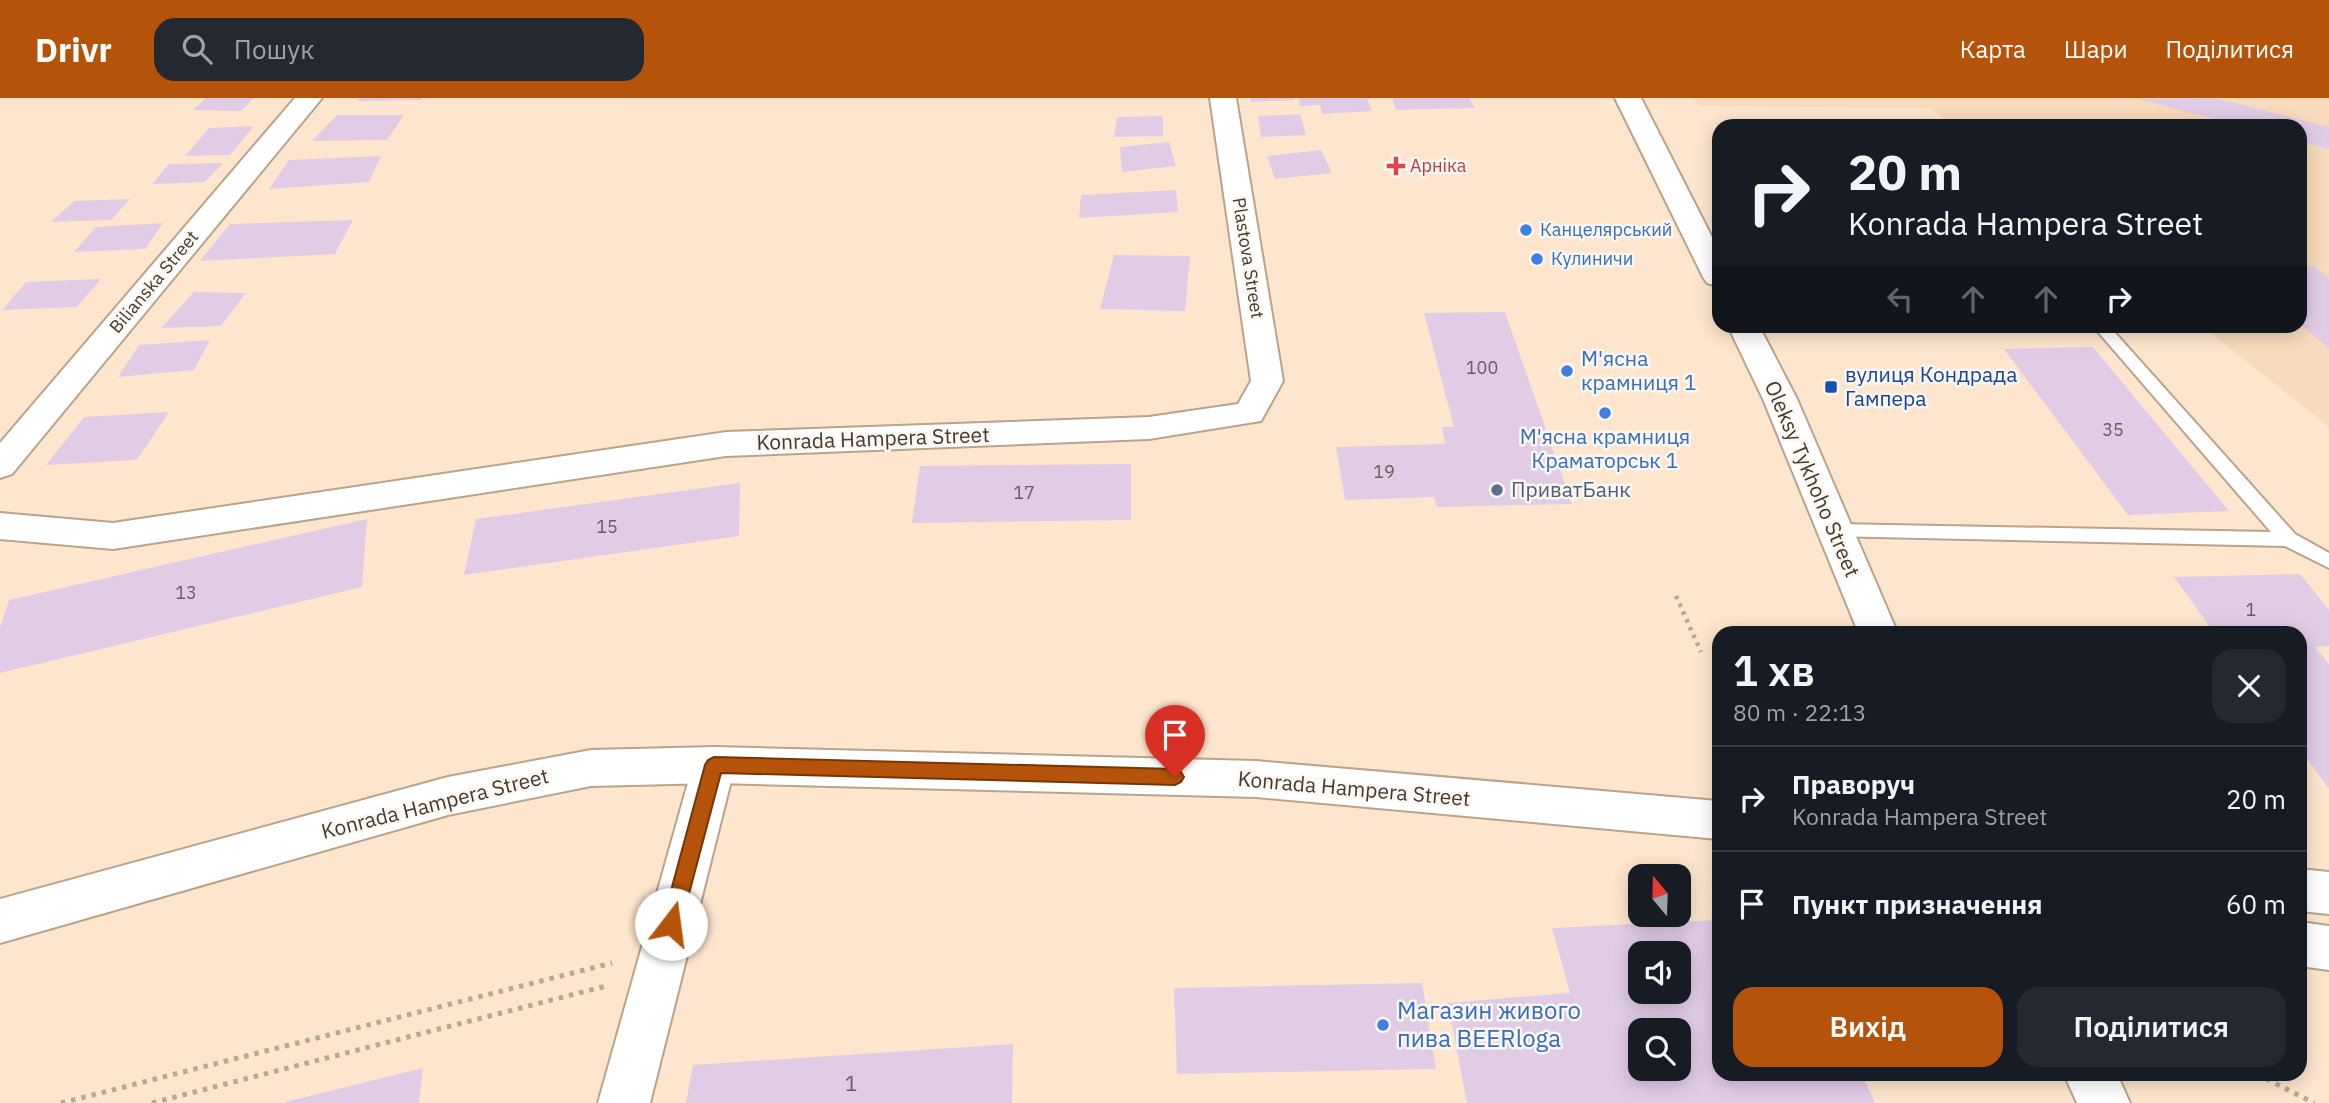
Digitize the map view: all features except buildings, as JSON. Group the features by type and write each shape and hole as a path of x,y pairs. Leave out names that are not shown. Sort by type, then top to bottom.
{"street":[{"name":"Bilianska Street","path":"0,466 309,98"},
{"name":"Plastova Street","path":"1223,98 1268,381 1249,412"},
{"path":"1628,98 1712,265"},
{"name":"Oleksy Tykhoho Street","path":"1747,333 1780,399 1876,626"},
{"name":"Konrada Hampera Street","path":"0,526 113,536 726,444 1149,428 1249,412"},
{"name":"Konrada Hampera Street","path":"0,921 448,796 592,768 714,765 1256,779 1712,819"},
{"path":"624,1103 714,765"},
{"path":"2307,891 2329,893"},
{"path":"2307,945 2329,948"},
{"path":"2093,1081 2104,1103"}],"lane":[{"path":"2107,333 2288,539 2329,561"},
{"path":"1836,531 2288,539"}],"path":[{"path":"1676,596 1701,652"},
{"path":"61,1103 661,961"},
{"path":"152,1103 661,961"},
{"path":"2271,1081 2314,1103"}],"shaded area":[{"path":"1694,98 2329,98 2329,427 2211,333 2307,333 2307,119 1944,119 1930,108 1699,106"}],"place":[{"name":"Арніка","path":"1396,166"},
{"name":"Канцелярський","path":"1526,230"},
{"name":"Кулиничи","path":"1537,259"},
{"name":"М'ясна крамниця 1","path":"1567,371"},
{"name":"вулиця Кондрада Гампера","path":"1831,387"},
{"name":"М'ясна крамниця Краматорськ 1","path":"1605,413"},
{"name":"ПриватБанк","path":"1497,490"},
{"name":"Магазин живого пива BEERloga","path":"1383,1025"}],"route":[{"path":"671,924 714,765 1175,777"}]}
